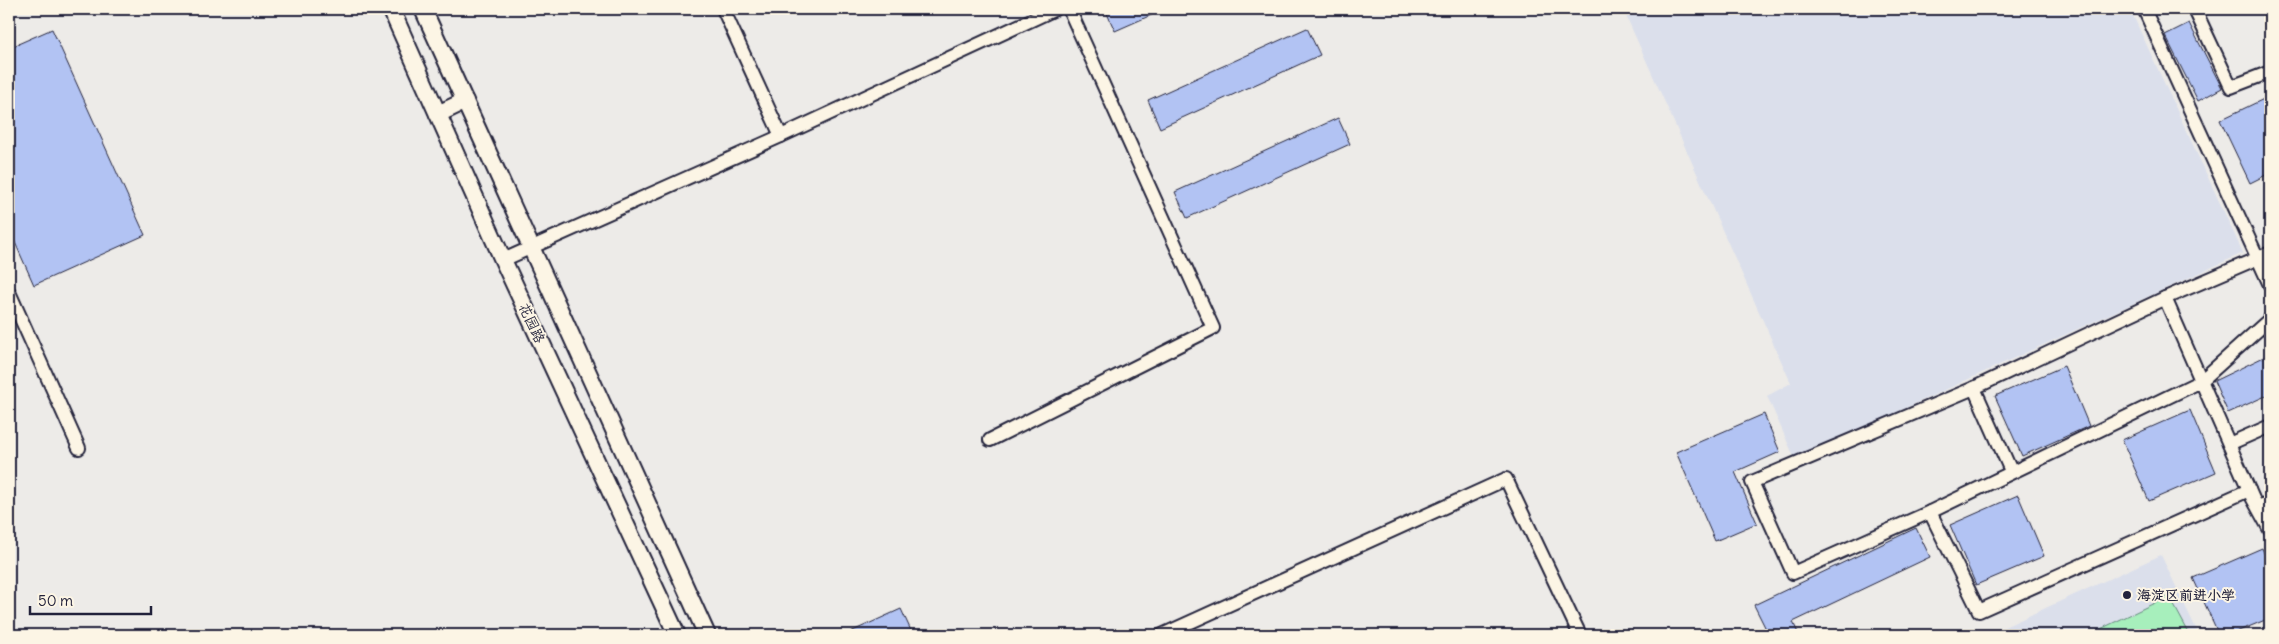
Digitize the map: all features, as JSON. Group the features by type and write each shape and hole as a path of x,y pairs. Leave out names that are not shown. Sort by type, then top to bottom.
{"street":[{"name":"花园路","path":"391,9 503,260 677,635"},
{"path":"423,9 706,635"},
{"path":"723,9 781,136"},
{"path":"503,260 781,136 1055,9"},
{"path":"990,440 1213,328 1070,9"},
{"path":"2144,9 2270,285"},
{"path":"2202,9 2196,12 2231,87 2270,72"},
{"path":"438,114 465,101"},
{"path":"2270,253 2164,298 1974,388 1752,482 1793,572 1930,512 2201,381 2270,319"},
{"path":"9,292 79,448"},
{"path":"2164,298 2249,490 2270,530"},
{"path":"1974,388 2011,472"},
{"path":"2229,444 2270,426"},
{"path":"1162,635 1506,479 1580,635"},
{"path":"1930,512 1979,611 2249,490"},
{"path":"2258,508 2270,502"}],"shaded area":[{"path":"1623,9 2130,9 2243,253 1795,459 1767,396 1791,383"},
{"name":"海淀区前进小学","path":"2161,555 2199,635 1987,635"}],"green space":[{"path":"2169,596 2190,635 2088,635"}],"building":[{"path":"1105,9 1165,9 1115,31"},
{"path":"2189,23 2222,88 2198,101 2165,35"},
{"path":"1307,28 1320,55 1160,128 1148,100"},
{"path":"52,29 145,235 34,285 9,229 9,48"},
{"path":"2270,96 2270,173 2250,183 2220,120"},
{"path":"1338,118 1350,144 1187,218 1175,192"},
{"path":"2270,354 2270,394 2228,413 2214,381"},
{"path":"2064,366 2089,426 2022,456 1995,396"},
{"path":"2190,410 2216,472 2149,501 2122,440"},
{"path":"1764,414 1780,452 1735,472 1757,523 1715,541 1676,452"},
{"path":"2018,495 2044,556 1976,585 1950,525"},
{"path":"1916,528 1930,557 1793,622 1799,635 1769,635 1754,605"},
{"path":"2262,548 2270,568 2270,618 2229,635 2219,635 2193,578"},
{"path":"901,609 913,635 844,635"}],"place":[{"name":"海淀区前进小学","path":"2127,595"}]}
